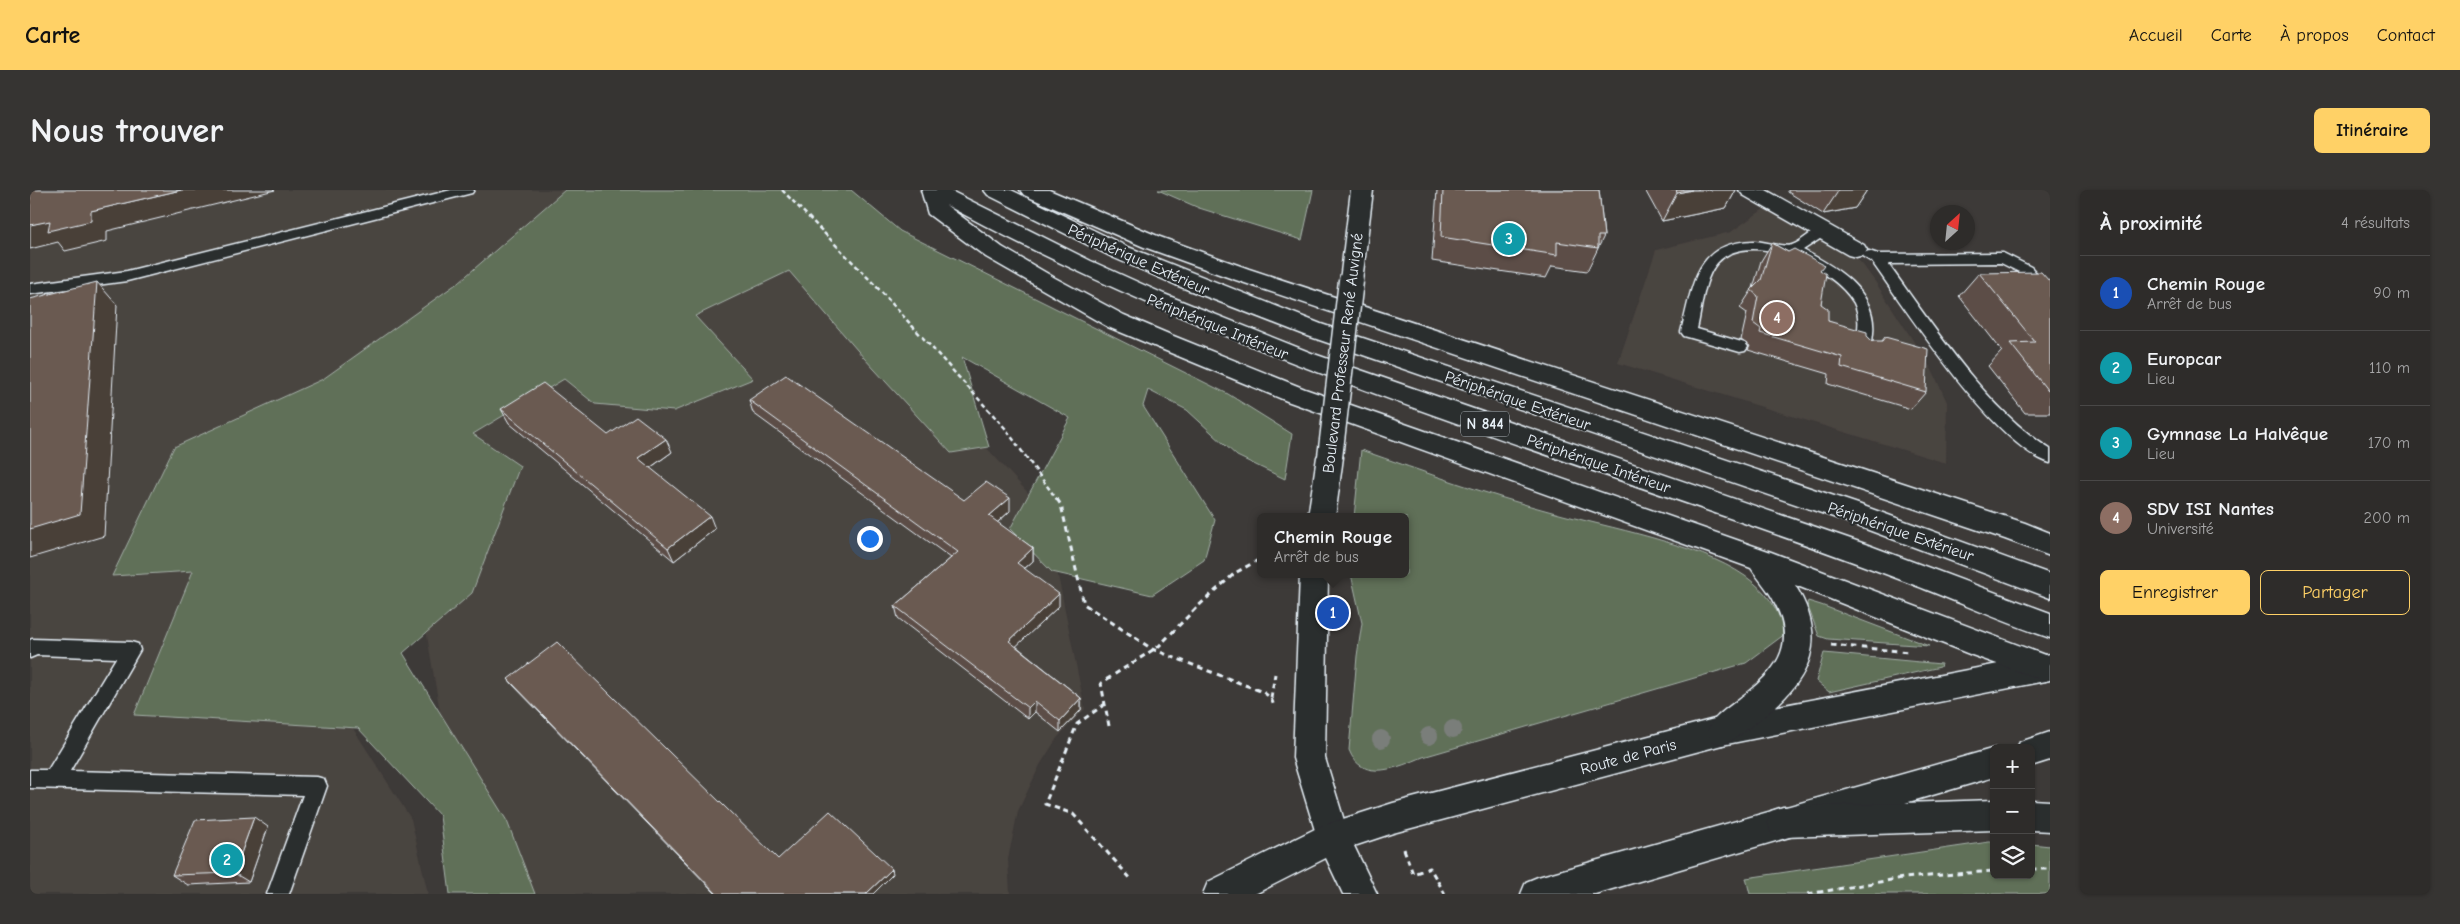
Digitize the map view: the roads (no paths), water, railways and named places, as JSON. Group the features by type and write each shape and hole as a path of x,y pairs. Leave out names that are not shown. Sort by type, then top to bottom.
{"main road":[{"path":"933,190 936,209 994,252 1116,321 1296,395 1761,560 1982,646 2048,668"},
{"name":"Périphérique Intérieur","path":"933,190 1012,234 1139,294 1239,336 1374,386 1906,570 2050,626"},
{"name":"Périphérique Extérieur","path":"995,190 1100,243 1198,286 1304,327 1891,526 2050,586"},
{"path":"1031,190 1152,242 1241,274 2050,544"},
{"name":"Boulevard Professeur René Auvigné","path":"1322,513 1362,190"},
{"path":"1750,190 1821,232 1856,250"},
{"path":"2015,531 2050,539"},
{"path":"1722,731 1788,676 1797,660 1800,642 1793,610 1761,560"},
{"path":"1314,578 1309,758 1333,837 1360,894"},
{"name":"Route de Paris","path":"1220,894 1333,837 1393,818 1722,731 2048,668"},
{"path":"2035,751 2050,746"},
{"path":"1538,894 1990,763"},
{"path":"1783,822 1990,815"},
{"path":"2035,815 2050,816"}],"lane":[{"path":"30,290 127,276 467,190"},
{"path":"1793,251 1821,232"},
{"path":"1740,347 1689,332 1706,270 1721,254 1742,245 1770,246 1793,251 1823,266 1856,295 1865,314 1864,352"},
{"path":"1856,250 1877,259 2003,258 2026,270 2050,297"},
{"path":"1877,259 1931,333 1998,417 2037,450 2050,457"},
{"path":"30,650 32,647 131,650 53,780"},
{"path":"30,779 317,786 278,894"}],"place":[{"name":"Gymnase La Halvêque","path":"1509,239"},
{"name":"SDV ISI Nantes","path":"1777,318"},
{"name":"Chemin Rouge","path":"1333,613"},
{"name":"Europcar","path":"227,860"}]}
